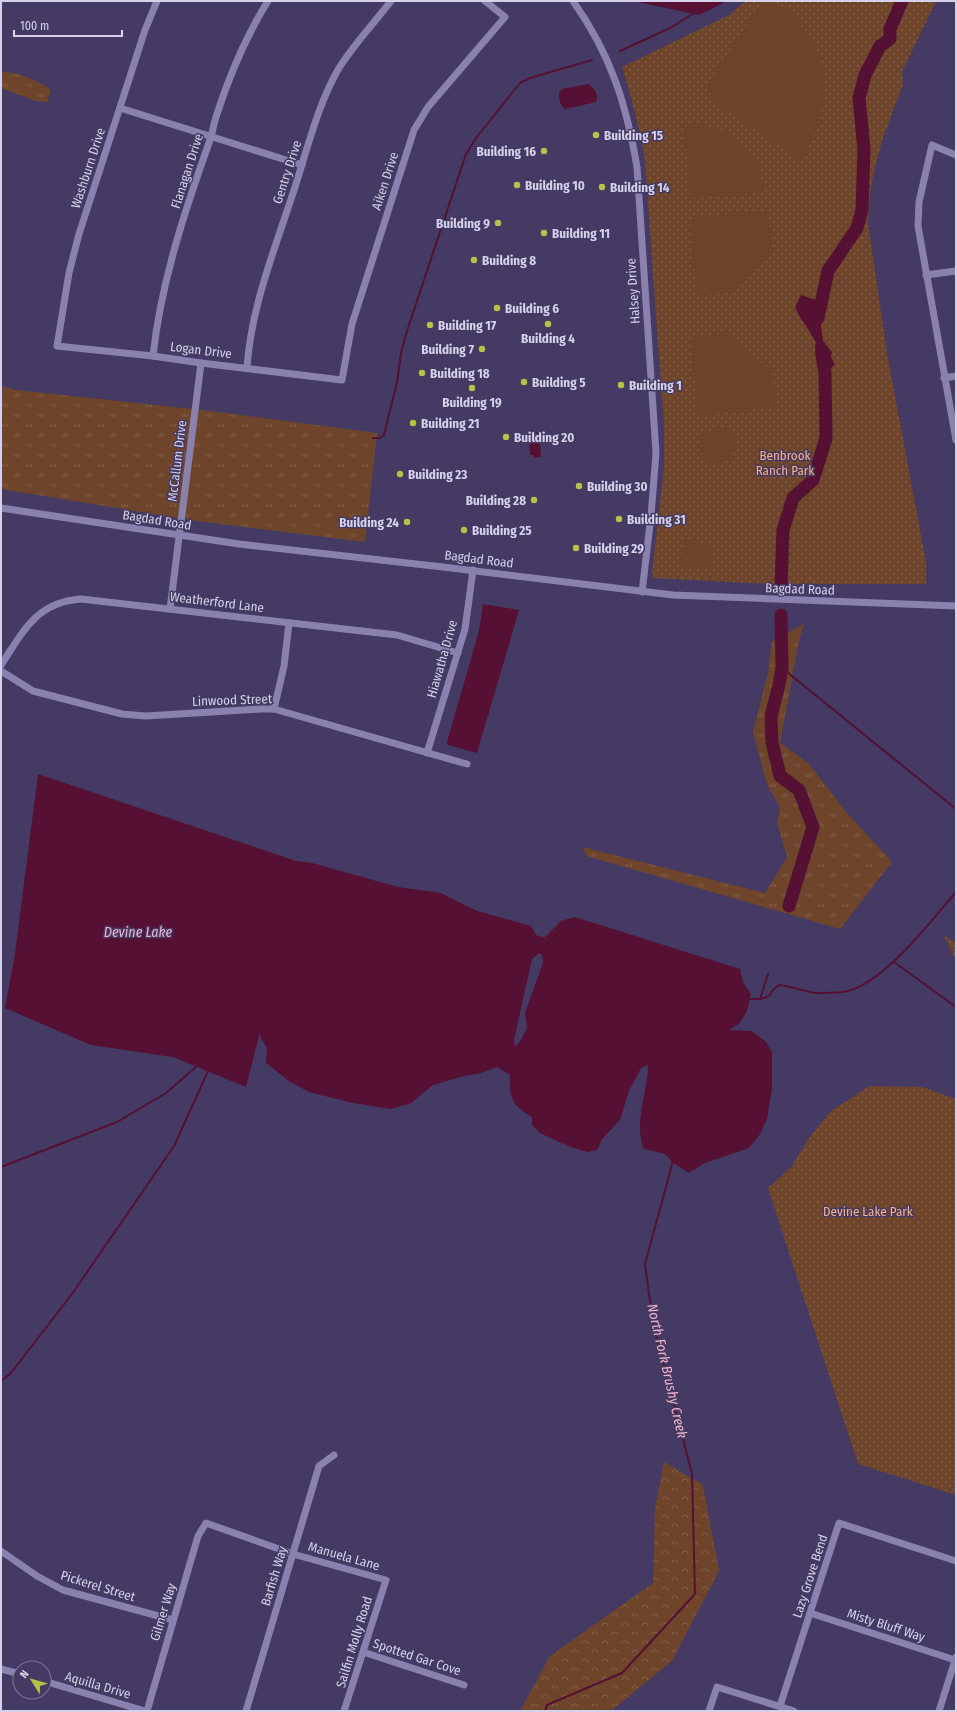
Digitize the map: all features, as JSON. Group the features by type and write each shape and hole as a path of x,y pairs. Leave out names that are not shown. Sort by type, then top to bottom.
{"street":[{"name":"Washburn Drive","path":"57,346 69,273 79,234 145,30 157,1"},
{"name":"Flanagan Drive","path":"153,356 156,323 166,278 217,113 241,50 255,22 268,1"},
{"name":"Gentry Drive","path":"247,368 249,348 259,298 327,92 350,52 391,1"},
{"name":"Aiken Drive","path":"342,380 352,324 414,130 428,107 505,17 484,1"},
{"name":"Halsey Drive","path":"573,1 596,37 616,79 629,123 637,167 656,452 651,516 642,592"},
{"path":"120,108 210,138 302,166"},
{"path":"956,155 932,145 919,202 918,226 956,440"},
{"path":"926,275 956,271"},
{"name":"Logan Drive","path":"57,346 153,356 342,380"},
{"name":"McCallum Drive","path":"170,609 202,363"},
{"path":"944,378 956,376"},
{"name":"Bagdad Road","path":"1,508 180,536 255,546 473,570 642,592 695,597 956,606"},
{"name":"Hiawatha Drive","path":"427,753 465,629 473,570"},
{"name":"Weatherford Lane","path":"1,665 29,623 44,610 61,601 92,600 397,635 458,653"},
{"path":"274,710 284,666 289,623"},
{"name":"Linwood Street","path":"1,671 33,691 122,714 146,716 261,709 274,710 466,764"},
{"name":"Barfish Way","path":"246,1711 319,1466 334,1454"},
{"name":"Manuela Lane","path":"206,1523 293,1554 386,1580"},
{"name":"Gilmer Way","path":"146,1711 198,1536 206,1523"},
{"name":"Lazy Grove Bend","path":"780,1706 839,1523 956,1561"},
{"name":"Pickerel Street","path":"1,1552 37,1576 63,1590 173,1620"},
{"name":"Sailfin Molly Road","path":"344,1711 386,1580"},
{"name":"Misty Bluff Way","path":"810,1613 956,1658"},
{"name":"Spotted Gar Cove","path":"363,1652 464,1685"},
{"path":"939,1711 956,1658"},
{"path":"1,1669 12,1672"},
{"name":"Aquilla Drive","path":"52,1683 146,1711"},
{"path":"709,1711 717,1687 794,1711"}],"green space":[{"name":"Benbrook Ranch Park","path":"745,1 936,1 902,72 903,84 883,138 875,167 870,193 868,223 887,353 926,562 926,584 768,584 653,578 652,572 664,467 664,427 645,161 641,137 622,67 731,14"},
{"path":"763,1 773,2 781,6 796,19 809,36 818,53 823,70 824,88 818,125 800,160 711,100 708,84"},
{"path":"1,71 27,77 46,86 51,90 47,102 36,101 1,88"},
{"path":"698,125 712,127 725,132 736,138 745,146 758,166 764,193 694,198 689,193 684,126"},
{"path":"769,211 772,248 734,292 696,295 690,222 695,216"},
{"path":"729,333 773,372 775,408 704,415 696,410 691,336"},
{"path":"1,386 16,390 202,410 377,433 365,542 196,521 1,489"},
{"path":"727,428 731,431 735,438 735,446 731,458 723,462 713,463 702,458 701,434 703,431"},
{"path":"685,540 713,544 714,558 709,568 684,570 680,566"},
{"path":"804,624 798,645 780,743 808,763 847,813 892,862 840,929 587,856 582,847 765,893 787,857 777,823 780,807 767,785 753,732 768,673 772,641"},
{"path":"944,935 956,943 956,961"},
{"name":"Devine Lake Park","path":"870,1086 922,1087 956,1099 956,1495 858,1464 768,1188 792,1166 809,1138 831,1111"},
{"path":"664,1462 703,1485 719,1571 672,1661 611,1711 520,1711 550,1656 653,1583 655,1509"}],"water":[{"path":"633,1 727,1 699,15"},
{"path":"589,84 597,94 596,102 565,109 562,106 559,93 562,89"},
{"path":"801,295 825,303 820,317 823,341 832,352 831,356 835,365 829,373 824,372 820,366 816,354 816,343 795,307"},
{"path":"539,432 541,457 534,458 533,455 530,455 529,436 533,436 533,433"},
{"path":"483,604 519,610 477,753 448,745 447,742 479,631"},
{"name":"Devine Lake","path":"38,774 296,861 312,863 398,887 441,893 477,911 531,926 536,935 544,938 561,921 575,917 740,969 743,982 751,994 747,1011 740,1023 729,1030 752,1031 766,1042 772,1052 772,1088 767,1119 760,1134 749,1148 705,1163 689,1173 673,1163 665,1154 644,1149 641,1139 640,1118 648,1065 641,1068 629,1091 620,1120 602,1139 597,1150 587,1152 568,1146 540,1133 532,1125 532,1117 520,1109 513,1100 510,1089 510,1075 497,1067 478,1074 464,1076 433,1085 411,1103 391,1109 353,1103 309,1092 289,1081 266,1063 267,1048 260,1036 261,1028 246,1087 173,1057 91,1045 5,1008 15,954","holes":["539,953 542,955 543,963 525,1013 527,1028 521,1040 515,1047 514,1040 532,959"]}],"waterway":[{"name":"North Fork Brushy Creek","path":"818,318 828,271 857,228 862,210 864,149 859,98 865,75 880,46 890,39 890,29 902,1"},
{"path":"620,51 670,28 694,13"},
{"path":"373,438 380,438 384,435 397,382 401,353 406,334 466,154 476,138 520,83 530,78 592,60"},
{"name":"North Fork Brushy Creek","path":"781,585 783,530 793,498 813,480 826,438 825,373 822,355"},
{"name":"North Fork Brushy Creek","path":"781,615 782,668 771,716 772,742 780,776 799,790 813,827 789,906"},
{"path":"782,668 956,809"},
{"path":"760,999 769,996 779,985 815,993 843,992 858,987 889,966 919,935 956,892"},
{"path":"894,962 956,1007"},
{"name":"North Fork Brushy Creek","path":"749,999 760,999 768,974"},
{"path":"1,1167 117,1122 166,1093 197,1066"},
{"path":"1,1381 11,1373 72,1294 174,1146 208,1071"},
{"name":"North Fork Brushy Creek","path":"545,1711 547,1705 622,1673 695,1594 692,1474 653,1323 645,1264 673,1161"}],"place":[{"name":"Building 15","path":"596,135"},
{"name":"Building 16","path":"544,151"},
{"name":"Building 10","path":"517,185"},
{"name":"Building 14","path":"602,187"},
{"name":"Building 9","path":"498,223"},
{"name":"Building 11","path":"544,233"},
{"name":"Building 8","path":"474,260"},
{"name":"Building 6","path":"497,308"},
{"name":"Building 4","path":"548,324"},
{"name":"Building 17","path":"430,325"},
{"name":"Building 7","path":"482,349"},
{"name":"Building 18","path":"422,373"},
{"name":"Building 5","path":"524,382"},
{"name":"Building 1","path":"621,385"},
{"name":"Building 19","path":"472,388"},
{"name":"Building 21","path":"413,423"},
{"name":"Building 20","path":"506,437"},
{"name":"Building 23","path":"400,474"},
{"name":"Building 30","path":"579,486"},
{"name":"Building 28","path":"534,500"},
{"name":"Building 31","path":"619,519"},
{"name":"Building 24","path":"407,522"},
{"name":"Building 25","path":"464,530"},
{"name":"Building 29","path":"576,548"}]}
